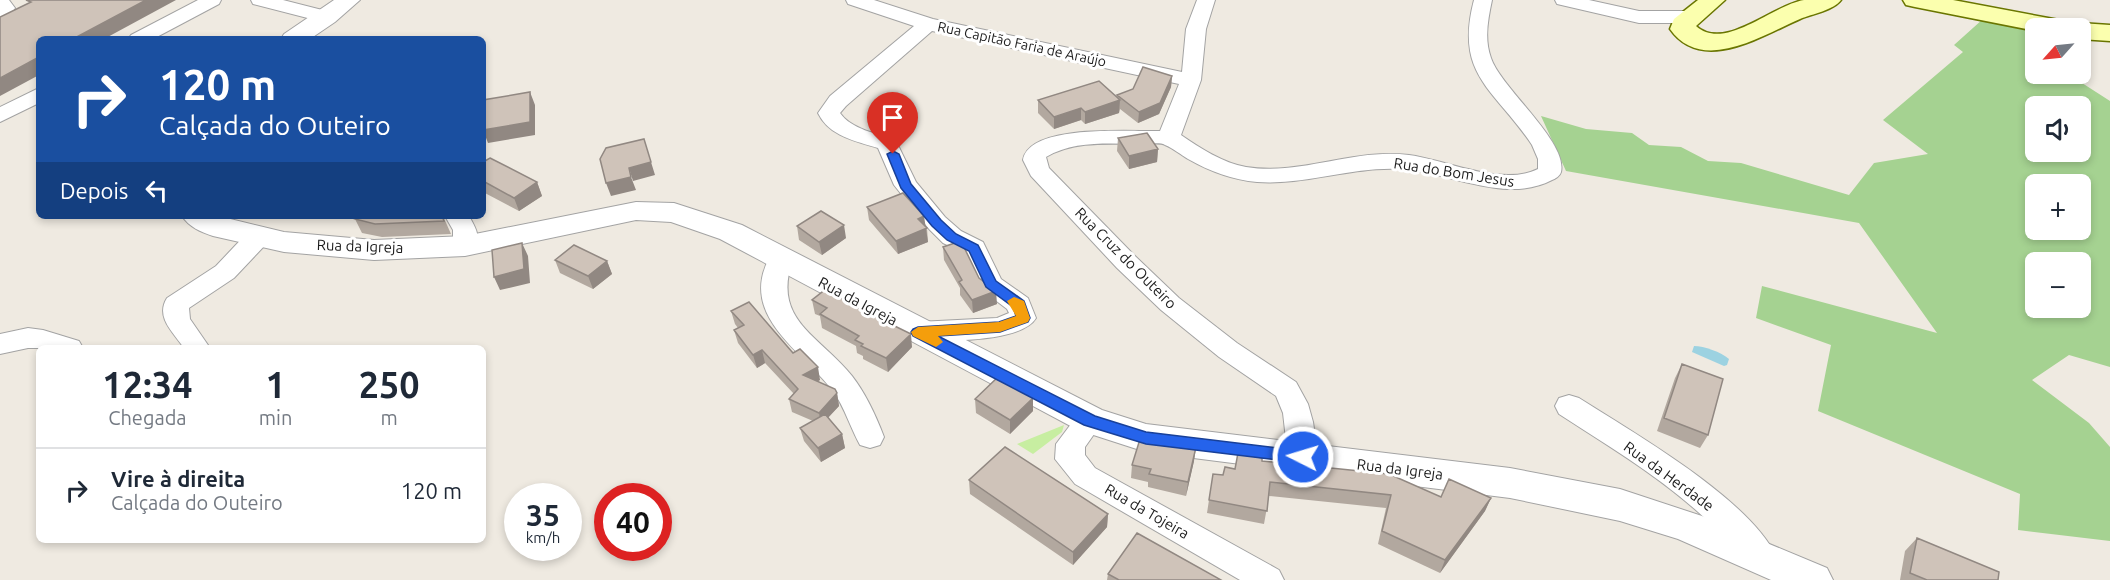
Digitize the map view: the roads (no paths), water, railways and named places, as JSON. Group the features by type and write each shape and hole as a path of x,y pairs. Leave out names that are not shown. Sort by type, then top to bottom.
{"main road":[{"path":"1713,0 1690,17 1683,24 1683,30 1688,35 1706,43 1721,44 1736,40 1808,7 1829,0"},
{"path":"1915,0 2025,21"},
{"path":"2091,32 2110,33"}],"street":[{"path":"144,36 212,0"},
{"path":"260,0 327,17"},
{"path":"298,36 348,0"},
{"name":"Rua Capitão Faria de Araújo","path":"855,0 928,24 1191,80"},
{"path":"1169,137 1191,80 1196,29 1206,0"},
{"name":"Rua do Bom Jesus","path":"1169,137 1216,164 1256,175 1281,174 1376,161 1407,162 1500,181 1523,183 1541,179 1550,172 1552,161 1481,61 1476,38 1483,0"},
{"path":"1564,0 1639,17 1690,17"},
{"path":"0,1 5,8 0,17"},
{"path":"918,332 1000,327 1023,318 1019,304 991,284 974,248 952,237 937,223 906,185 887,144 839,126 830,120 829,113 838,101 928,24"},
{"path":"0,116 36,96"},
{"name":"Rua Cruz do Outeiro","path":"1169,137 1068,140 1047,145 1035,154 1034,160 1039,171 1126,262 1170,304 1228,350 1286,389 1292,397 1298,417 1303,457"},
{"name":"Rua da Igreja","path":"202,219 213,226 284,242 374,250 461,231 636,211 674,213 731,232 1089,420 1146,438 1510,483 1620,505 1689,527 1812,580"},
{"path":"194,345 177,324 174,312 176,304 219,276 259,236"},
{"path":"781,259 775,269 772,286 774,302 785,321 811,352 837,376 858,405 870,437"},
{"path":"0,344 25,337 38,338 60,345"},
{"name":"Rua da Herdade","path":"1569,406 1703,498 1742,533 1760,556"},
{"name":"Rua da Tojeira","path":"1089,420 1070,444 1070,459 1085,476 1268,580"}],"water":[{"path":"1694,346 1722,354 1729,359 1727,365 1724,366 1692,352"}]}
